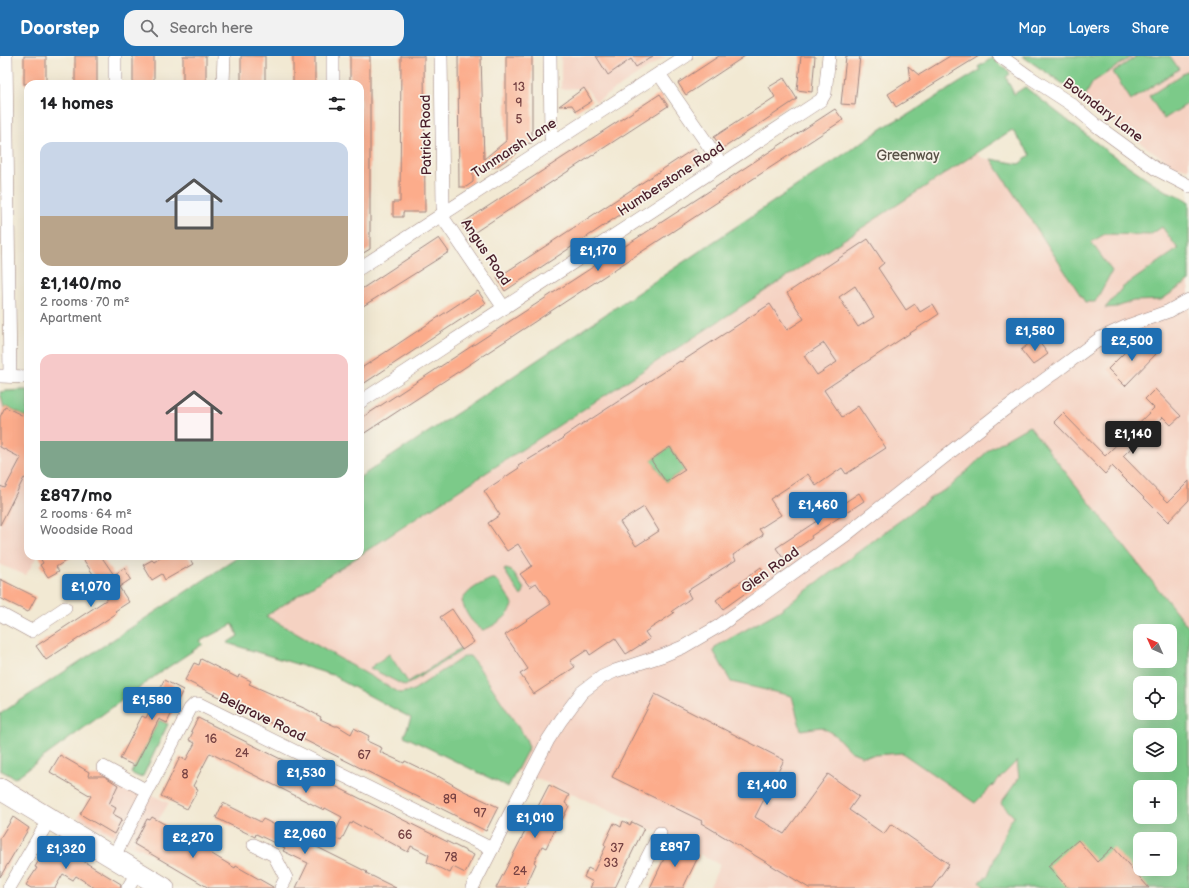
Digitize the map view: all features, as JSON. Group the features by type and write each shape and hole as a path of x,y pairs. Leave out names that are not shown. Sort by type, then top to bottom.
{"main road":[{"path":"0,789 114,858 133,880 164,888"}],"street":[{"path":"6,56 5,376 24,377"},
{"path":"115,56 115,80"},
{"path":"223,80 224,56"},
{"path":"333,56 333,80"},
{"name":"Patrick Road","path":"441,56 444,214"},
{"path":"550,56 551,137 554,142"},
{"name":"Tunmarsh Lane","path":"364,265 686,56"},
{"name":"Humberstone Road","path":"364,399 821,100 825,93 829,56"},
{"name":"Boundary Lane","path":"1000,56 1071,104 1097,126 1156,169 1189,186"},
{"path":"659,74 722,165"},
{"name":"Angus Road","path":"444,214 504,308"},
{"name":"Glen Road","path":"472,888 534,767 560,720 582,692 592,684 615,671 683,647 719,626 847,534 1003,411 1101,338 1130,325 1169,311 1189,300"},
{"path":"0,614 31,631 65,608"},
{"name":"Belgrave Road","path":"114,858 147,790 190,709 195,704 199,704 492,849"},
{"path":"103,767 147,790"},
{"path":"9,888 50,818"},
{"path":"632,888 660,833"},
{"path":"254,844 274,855 286,878 281,888"}],"shaded area":[{"path":"561,56 666,56 596,102 586,88 561,89"},
{"path":"1076,56 1189,56 1189,170 1173,165 1143,145 1080,95 1049,74"},
{"path":"1013,130 1108,152 1164,190 1182,197 1189,202 1189,668 1158,676 1133,676 1133,685 1108,706 1009,823 988,875 980,882 985,888 709,888 720,865 660,833 522,772 515,771 508,787 404,736 411,718 391,707 266,616 354,560 364,560 364,553 977,153 982,158 1019,164 1031,155"},
{"path":"24,390 24,560 35,560 26,575 0,565 0,392"},
{"path":"106,772 169,803 139,850 78,817"}],"green space":[{"path":"1022,56 1133,56 1093,82 1084,98"},
{"path":"1137,56 1170,56 1179,69 1131,100 1113,72"},
{"name":"Greenway","path":"992,58 1010,74 1006,77 1014,94 1025,87 1108,152 1164,190 1182,197 1189,202 1189,281 1161,300 1133,301 1117,307 1105,308 1123,287 1178,249 1162,227 1150,235 1105,234 1091,242 1112,271 1095,302 1085,302 991,159 1019,164 1031,155 1012,130 364,552 364,474 889,124 900,118 901,119 980,70 978,67"},
{"path":"1189,70 1189,103 1164,119 1149,96"},
{"path":"24,390 24,416 6,407 4,409 0,392"},
{"path":"1029,426 1189,628 1189,888 985,888 980,882 988,875 1009,823 1014,817 1001,803 1019,778 1017,761 975,803 902,753 862,756 850,751 835,735 821,727 801,730 792,696 731,682 714,652 715,647 779,611 933,496 949,488 991,448"},
{"path":"670,447 685,470 666,482 651,460"},
{"path":"234,560 353,560 266,616 400,693 412,691 465,656 470,656 526,739 529,747 508,787 404,736 411,718 340,680 339,677 227,643 238,636 233,624 200,641 203,644 158,674 15,778 0,770 0,714"},
{"path":"506,569 512,571 524,589 521,596 504,570"},
{"path":"491,579 495,579 500,584 513,604 506,616 497,623 483,630 470,618 462,601 470,591 478,585"},
{"path":"460,649 461,651 405,686 370,668 389,654 408,682"},
{"path":"159,720 168,724 143,776 139,777 131,773"}],"building":[{"path":"24,56 46,56 46,80 24,80"},
{"path":"75,56 97,56 97,80 75,80"},
{"path":"133,56 154,56 154,80 133,80"},
{"path":"183,56 206,56 206,80 183,80"},
{"path":"241,56 265,56 265,80 241,80"},
{"path":"293,56 315,56 315,80 293,80"},
{"path":"350,56 370,56 370,249 364,253 364,80 350,80"},
{"path":"401,56 424,56 425,212 403,212 403,217 393,217 393,202 400,202"},
{"path":"458,56 481,56 484,159 506,141 506,56 532,56 532,143 511,145 517,153 496,167 473,168 473,182 466,187 459,187"},
{"path":"596,56 653,56 636,67 631,59 608,75"},
{"path":"719,56 745,56 686,95 678,83"},
{"path":"801,56 815,56 812,92 797,90"},
{"path":"846,56 860,56 855,105 841,104"},
{"path":"950,56 979,56 896,107 888,94 910,80 908,66 919,75"},
{"path":"784,78 797,99 722,149 714,137 775,97 769,87"},
{"path":"584,88 592,101 576,111 572,105 559,106"},
{"path":"660,94 668,106 469,236 461,224"},
{"path":"835,109 843,120 364,433 364,416"},
{"path":"695,148 703,160 505,291 497,278"},
{"path":"439,238 449,252 364,305 364,287"},
{"path":"868,239 884,263 878,268 906,310 915,304 920,312 933,304 939,314 824,390 842,417 858,406 886,448 846,474 842,468 816,486 808,474 770,499 781,515 759,529 763,535 733,555 736,560 687,591 691,598 672,611 674,613 645,632 650,639 626,654 615,638 590,655 587,650 570,661 575,667 534,694 520,674 528,669 505,635 551,604 536,583 530,587 520,574 532,566 518,544 507,551 488,523 500,515 484,491 519,468 518,466 564,438 563,437 585,422 770,304 787,330 804,319 787,293","holes":["855,286 874,317 858,327 839,297","824,343 837,362 817,375 804,356","670,447 685,470 666,482 651,460","644,507 659,531 636,546 620,522"]},
{"path":"478,291 486,303 364,383 364,366"},
{"path":"1140,337 1156,354 1125,386 1108,369"},
{"path":"1036,338 1048,354 1033,365 1021,350"},
{"path":"1155,389 1181,416 1171,425 1163,417 1123,456 1168,502 1189,481 1189,500 1168,522 1112,466 1105,474 1054,422 1063,413 1105,456 1154,408 1145,399"},
{"path":"5,407 24,416 24,478 0,525 0,486 5,488 21,458 0,447 0,417"},
{"path":"859,493 864,501 811,536 812,538 783,558 776,548"},
{"path":"41,560 67,560 56,567 59,571 48,577 40,565 43,563"},
{"path":"84,560 104,560 114,575 124,568 131,579 119,587 129,602 115,611 117,613 46,660 36,646 109,598"},
{"path":"152,560 154,562 157,560 190,560 193,564 165,580 162,574 152,580 143,565"},
{"path":"761,567 766,576 760,580 761,582 723,609 716,600"},
{"path":"0,579 36,597 28,612 0,598"},
{"path":"452,609 474,642 462,650 440,617"},
{"path":"201,659 238,678 239,675 251,681 249,684 306,709 321,717 320,719 338,726 351,734 354,728 369,736 367,741 382,748 380,752 404,763 405,761 438,776 462,790 498,807 486,831 185,680 194,663 199,665"},
{"path":"164,680 183,690 167,723 159,719 135,766 120,759 142,716 146,718"},
{"path":"655,694 784,760 755,817 784,834 828,774 859,796 849,810 884,834 891,824 949,864 932,888 809,888 701,823 702,821 612,777"},
{"path":"198,718 474,855 465,873 453,867 450,873 427,862 429,855 411,846 408,852 353,822 352,824 350,823 341,841 333,837 342,817 325,808 324,810 210,753 193,786 198,790 187,809 161,796 180,757 186,760 195,743 189,740 193,732 191,731"},
{"path":"60,755 89,772 88,776 104,776 118,785 109,804 116,808 113,814 122,819 114,834 80,814 91,796 50,772"},
{"path":"549,785 569,795 565,803 569,806 562,820 560,819 546,848 542,846 534,862 536,864 525,888 496,888"},
{"path":"223,803 261,822 263,819 293,834 294,831 316,843 315,846 396,888 296,888 308,863 283,851 285,848 256,834 255,837 216,818"},
{"path":"13,817 29,828 0,877 0,838"},
{"path":"152,817 166,825 165,827 213,853 212,854 235,868 236,866 273,888 209,888 134,844 147,819 150,820"},
{"path":"623,821 630,825 632,822 644,828 615,888 590,888 593,882 584,877 588,868 594,871 606,846 604,844 614,823 621,827"},
{"path":"1078,840 1097,862 1113,847 1133,870 1133,876 1138,876 1149,888 1068,888 1048,866"},
{"path":"50,841 121,884 120,888 95,888 76,876 73,880 63,874 55,888 31,888 26,885 37,868 35,867"},
{"path":"672,842 699,855 683,888 650,888"}]}
